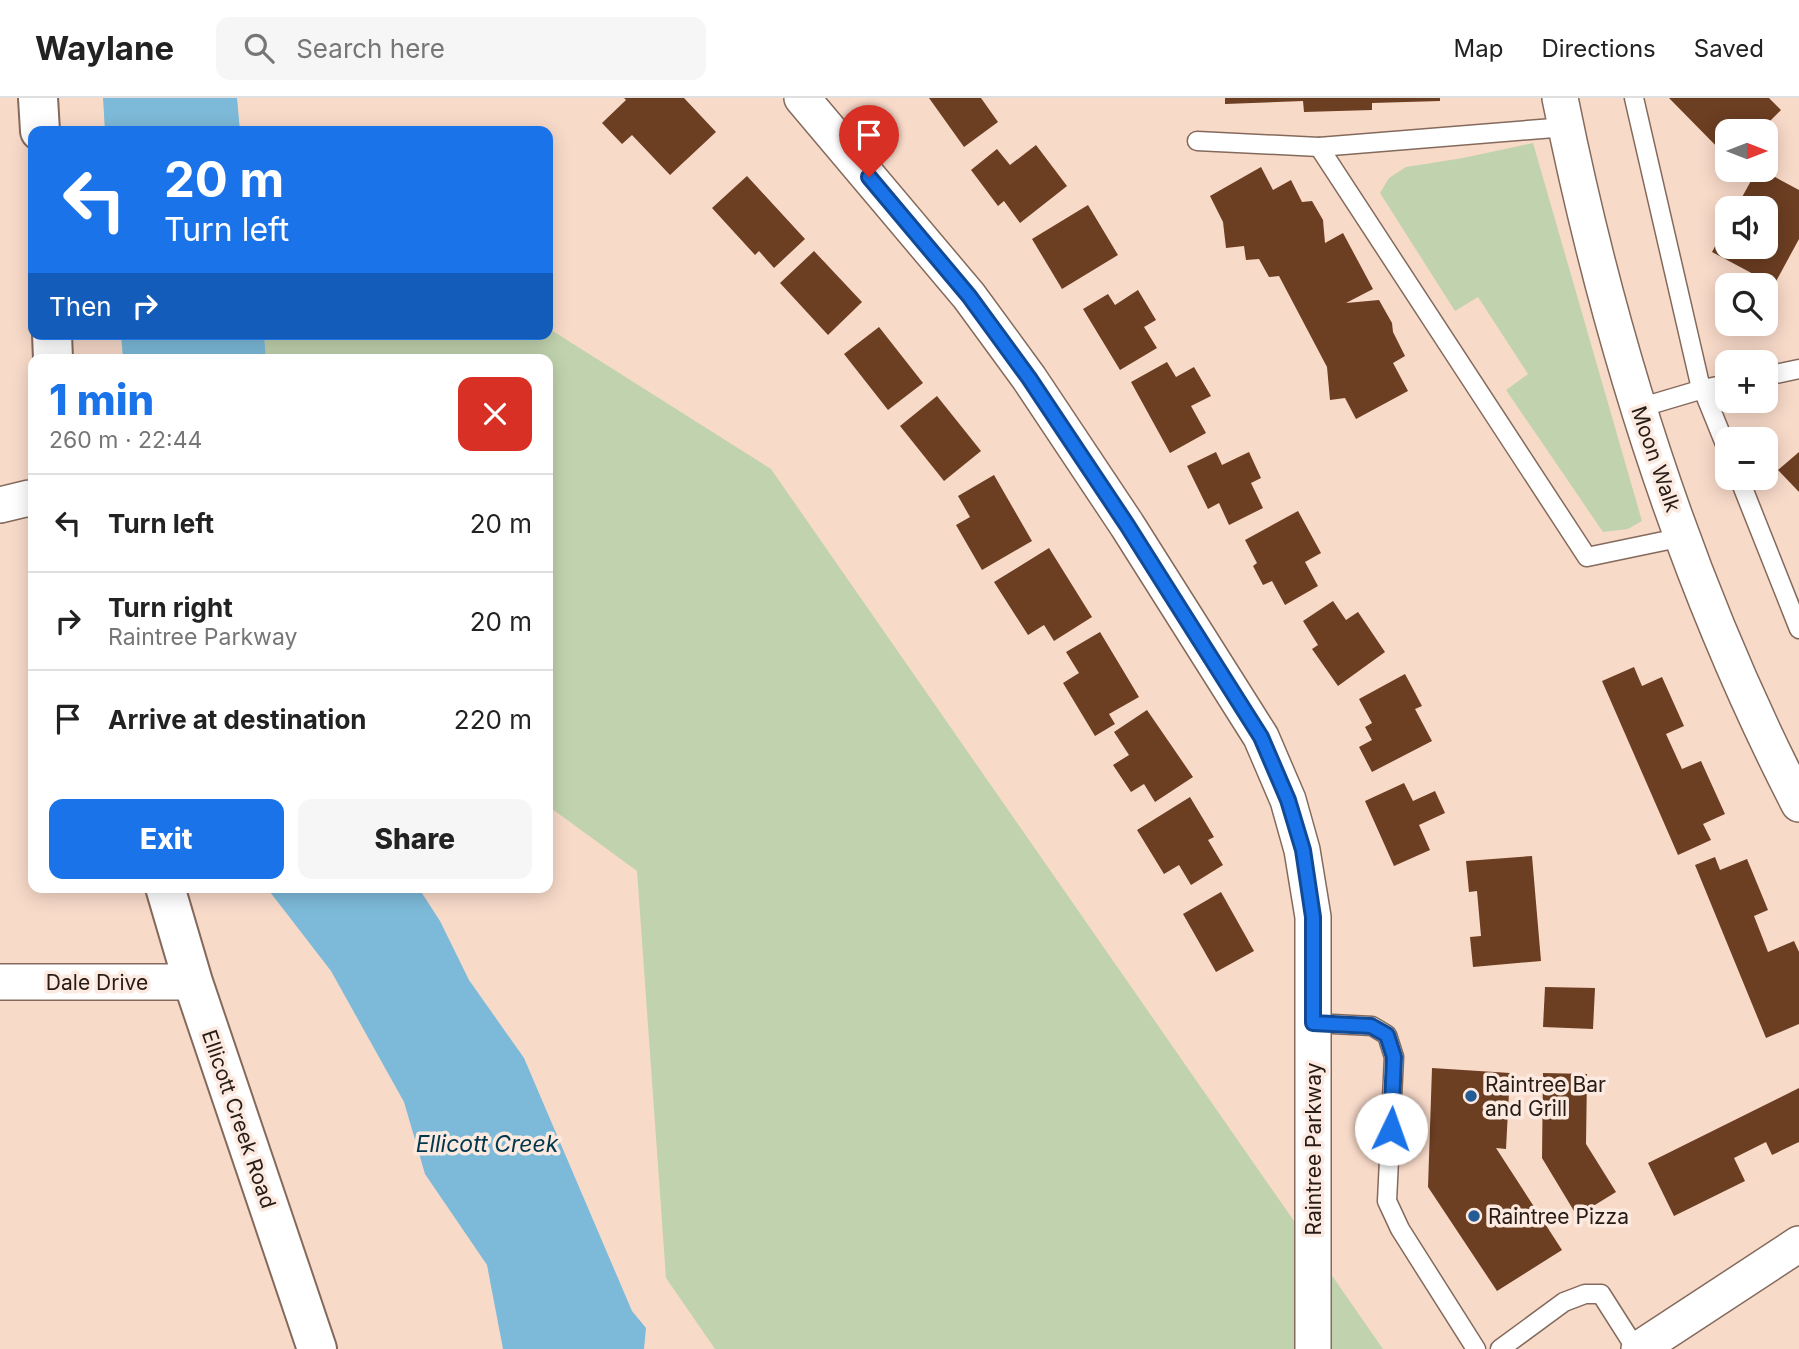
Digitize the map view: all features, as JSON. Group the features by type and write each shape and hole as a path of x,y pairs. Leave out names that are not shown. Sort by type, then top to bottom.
{"street":[{"path":"38,98 40,126"},
{"name":"Raintree Parkway","path":"802,98 969,296 1029,378 1127,525 1261,737 1288,800 1303,850 1313,917 1313,1349"},
{"name":"Moon Walk","path":"1563,112 1620,349 1683,537 1753,709 1796,792"},
{"path":"0,505 28,499"},
{"name":"Ellicott Creek Road","path":"167,893 193,982 317,1349"},
{"name":"Dale Drive","path":"0,982 193,982"},
{"path":"1637,1349 1799,1244"}],"lane":[{"path":"1634,98 1699,380 1718,427"},
{"path":"1197,141 1319,147 1563,112"},
{"path":"1319,147 1587,557 1683,537"},
{"path":"1778,373 1799,369"},
{"path":"1639,408 1715,386"},
{"path":"1744,490 1799,629"},
{"path":"1313,1023 1371,1026 1387,1035 1394,1057 1387,1201 1400,1229 1476,1349"},
{"path":"1500,1349 1564,1302 1585,1294 1601,1294 1637,1349"}],"green space":[{"path":"1533,143 1642,521 1628,529 1603,532 1506,390 1528,374 1478,297 1455,311 1380,193 1389,178 1406,167"},
{"path":"553,331 771,469 1383,1349 715,1349 666,1278 637,871 553,810 553,354 266,354 264,340 553,340"}],"water":[{"path":"103,98 237,98 240,126 105,126"},
{"path":"121,340 264,340 266,354 123,354"},
{"name":"Ellicott Creek","path":"271,893 422,893 440,921 469,980 524,1058 632,1311 646,1328 644,1349 503,1349 487,1265 425,1174 404,1102 331,971"}],"building":[{"path":"624,98 684,98 716,132 670,175 632,135 622,144 602,123 626,100"},
{"path":"929,98 981,98 998,122 964,147"},
{"path":"1225,98 1440,98 1440,101 1372,103 1372,110 1304,112 1303,101 1225,104"},
{"path":"1669,98 1769,98 1781,110 1772,119 1715,119 1715,145"},
{"path":"1036,145 1067,186 1020,223 1004,201 998,206 971,170 997,149 1010,165"},
{"path":"1261,167 1273,190 1291,180 1302,202 1312,201 1323,220 1325,243 1343,233 1373,289 1346,303 1379,300 1392,323 1393,332 1405,356 1393,363 1408,391 1356,419 1345,398 1330,400 1327,367 1279,276 1269,277 1259,259 1246,260 1244,246 1226,248 1223,222 1210,196"},
{"path":"747,176 805,239 774,268 759,251 755,255 712,208"},
{"path":"1778,179 1799,190 1799,239 1778,278 1778,273 1751,273 1725,259 1778,259 1778,196 1743,196 1750,182 1778,182"},
{"path":"1088,205 1118,255 1062,289 1032,239"},
{"path":"814,251 862,302 828,335 780,283"},
{"path":"1138,290 1156,320 1144,327 1157,348 1120,370 1083,309 1108,294 1115,305"},
{"path":"879,327 923,383 888,410 844,354"},
{"path":"1167,362 1176,377 1194,367 1211,396 1191,406 1206,433 1170,453 1131,382"},
{"path":"937,396 981,451 944,481 900,426"},
{"path":"1216,452 1222,465 1249,452 1261,478 1251,483 1263,508 1229,525 1219,503 1208,509 1187,466"},
{"path":"1799,452 1799,492 1778,470"},
{"path":"994,475 1032,541 982,570 956,525 970,517 958,496"},
{"path":"1298,511 1321,553 1305,562 1318,586 1285,605 1272,581 1263,585 1253,566 1257,563 1245,540"},
{"path":"1049,548 1092,617 1054,641 1044,625 1028,635 994,582"},
{"path":"1333,601 1346,620 1358,612 1385,652 1338,686 1312,649 1318,645 1303,621"},
{"path":"1100,632 1139,697 1109,714 1115,724 1095,736 1063,683 1079,673 1066,652"},
{"path":"1634,667 1642,686 1662,677 1684,726 1666,734 1682,769 1701,761 1725,814 1703,824 1711,840 1678,855 1602,681"},
{"path":"1405,674 1422,706 1415,709 1432,741 1372,772 1359,747 1372,740 1365,727 1372,723 1359,699"},
{"path":"1147,710 1193,777 1155,802 1144,784 1131,792 1113,765 1129,755 1114,732"},
{"path":"1404,783 1413,801 1435,791 1445,813 1419,825 1430,850 1394,866 1365,801"},
{"path":"1190,797 1214,837 1208,840 1223,865 1191,885 1179,865 1164,874 1137,830"},
{"path":"1532,856 1541,961 1473,967 1470,937 1481,936 1477,891 1469,892 1466,861"},
{"path":"1715,857 1720,870 1747,859 1768,910 1754,916 1768,952 1794,941 1799,952 1799,1024 1766,1038 1695,865"},
{"path":"1221,892 1254,951 1216,972 1183,914"},
{"path":"1545,987 1595,988 1593,1029 1543,1027"},
{"path":"1432,1068 1510,1073 1506,1149 1496,1148 1562,1250 1497,1291 1428,1187"},
{"path":"1543,1073 1587,1074 1586,1144 1616,1192 1577,1216 1542,1158"},
{"path":"1799,1088 1799,1142 1772,1155 1766,1142 1734,1158 1745,1181 1674,1216 1648,1163"}],"place":[{"name":"Raintree Bar and Grill","path":"1471,1096"},
{"name":"Raintree Pizza","path":"1474,1216"}],"route":[{"path":"869,177 969,296 1029,378 1127,525 1261,737 1288,800 1303,850 1313,917 1313,1023 1371,1026 1387,1035 1394,1057 1391,1129"}]}
